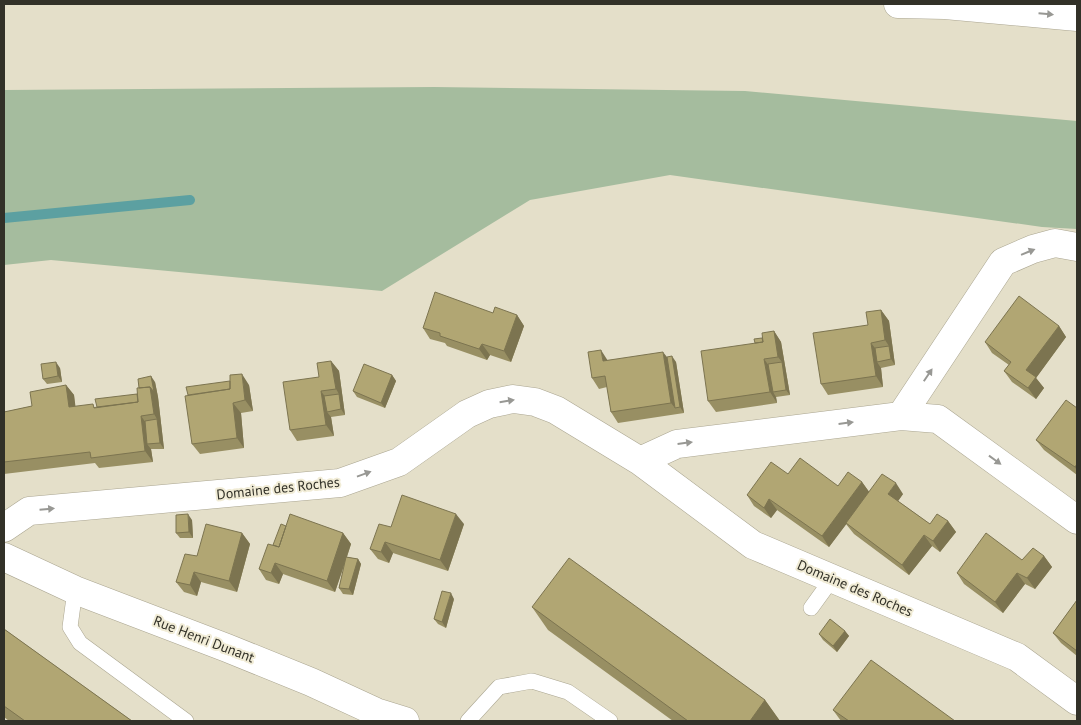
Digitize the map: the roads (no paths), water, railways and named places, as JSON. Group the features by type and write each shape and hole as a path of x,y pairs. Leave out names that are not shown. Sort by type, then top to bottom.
{"main road":[{"path":"898,4 945,5 1077,17"},
{"path":"901,416 1003,262 1034,249 1055,243 1077,247"},
{"name":"Domaine des Roches","path":"4,528 29,511 340,483 399,462 467,414 489,404 513,399 535,402 556,410 748,552 832,579 1017,657 1077,701"},
{"path":"626,460 677,444 901,416 938,419 1077,520"},
{"name":"Rue Henri Dunant","path":"4,556 75,590 228,648 311,682 376,712 405,721"}],"lane":[{"path":"811,608 832,579"},
{"path":"75,590 70,627 80,643 186,721"},
{"path":"468,721 499,687 532,681 568,692 610,721"}],"waterway":[{"path":"4,218 190,200"}]}
